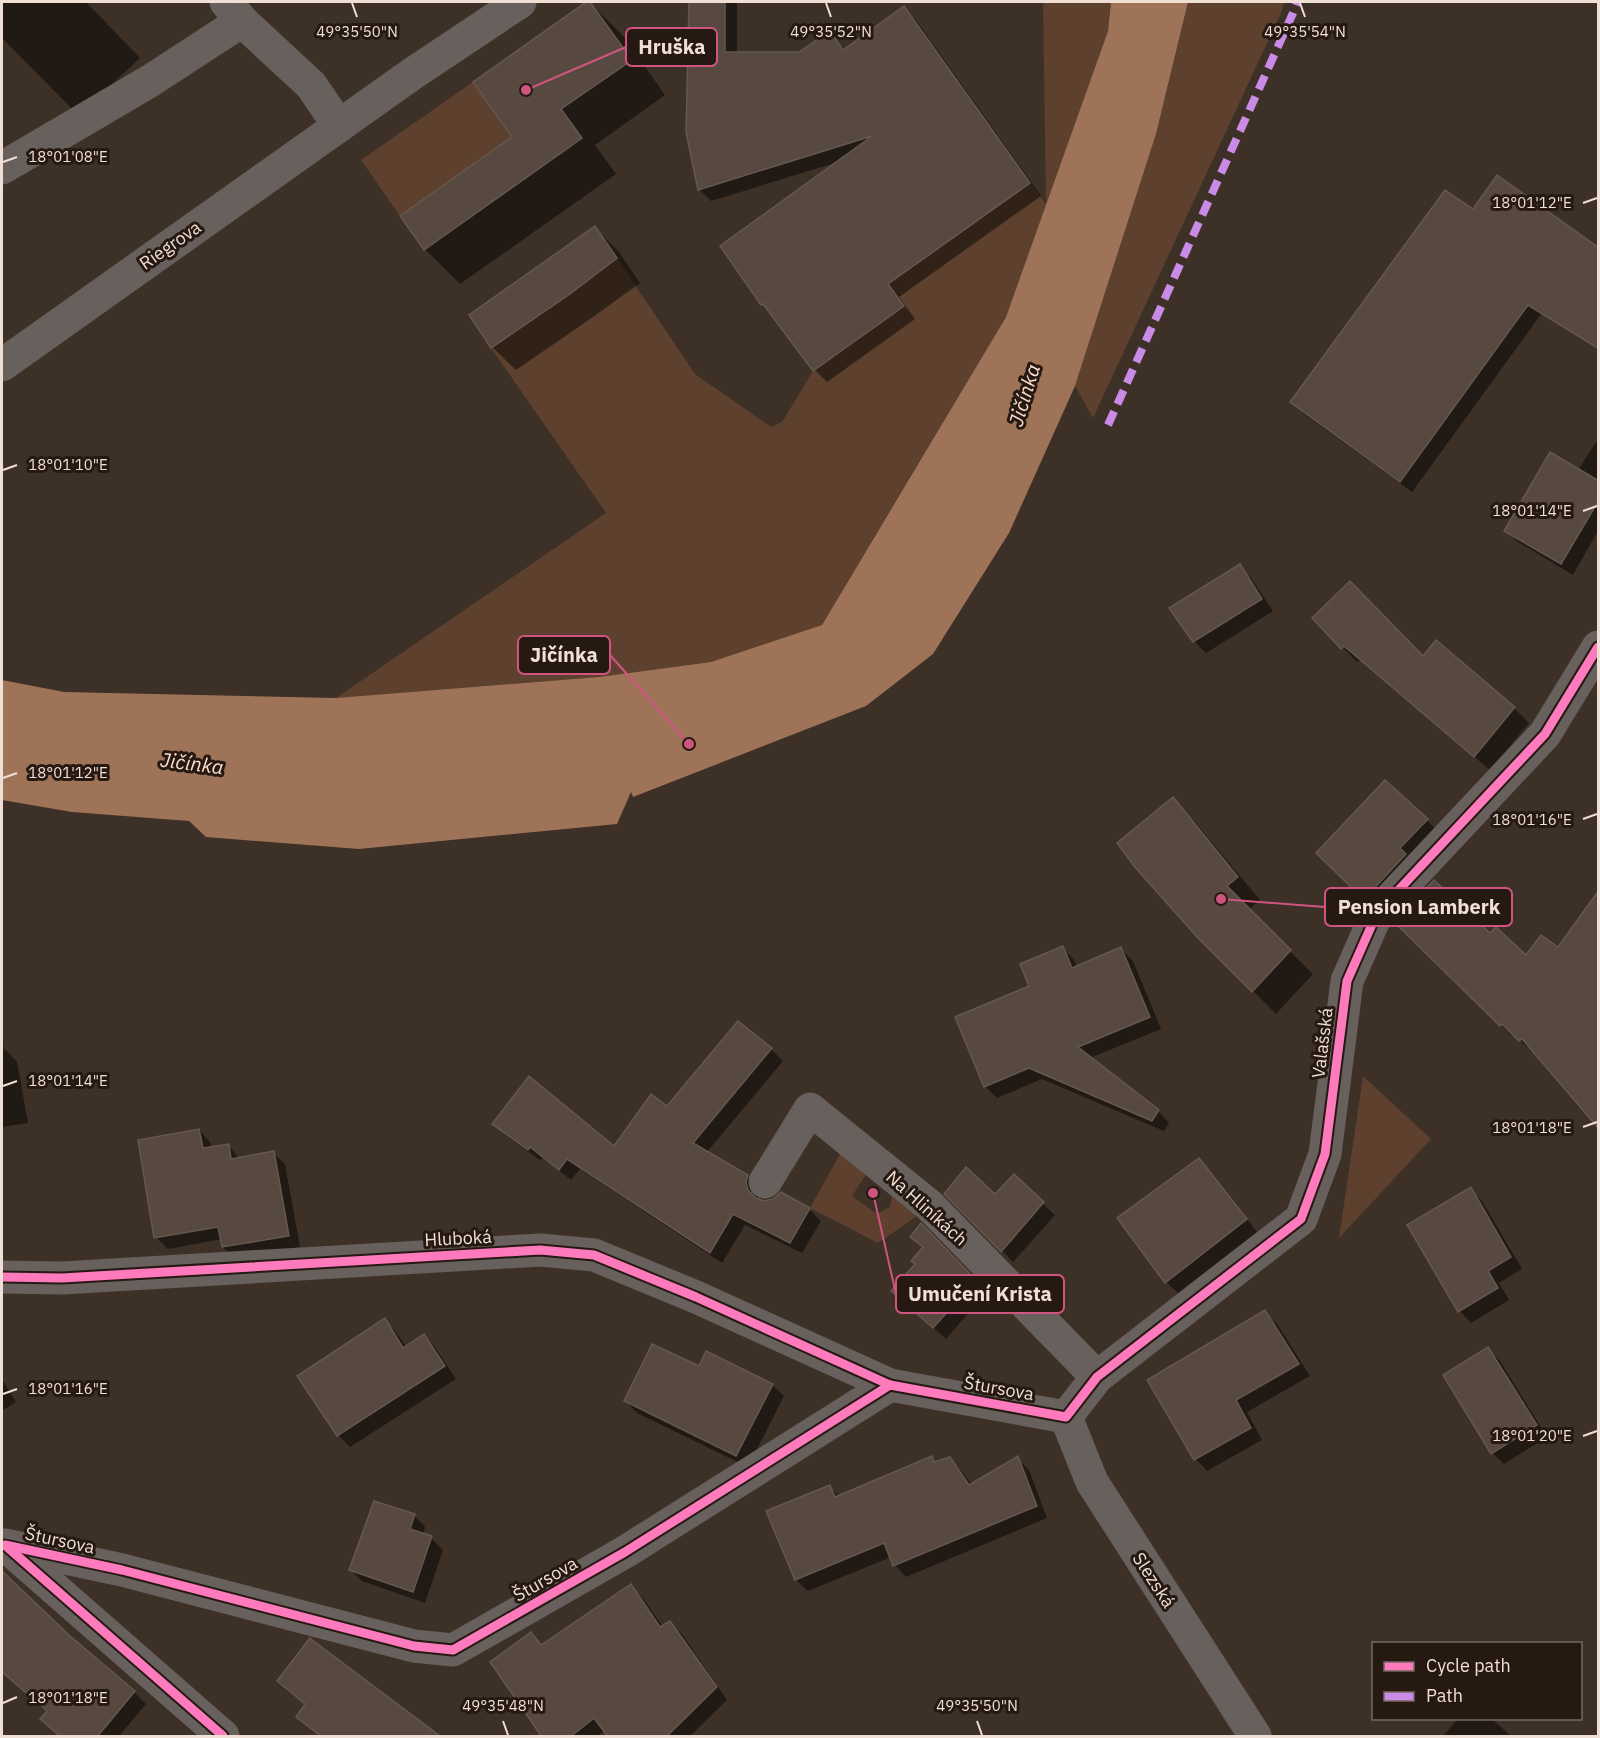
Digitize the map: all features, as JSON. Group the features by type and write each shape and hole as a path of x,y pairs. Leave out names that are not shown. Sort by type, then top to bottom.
{"street":[{"name":"Riegrova","path":"2,365 412,74 520,2"},
{"path":"2,168 150,81 234,11 311,85 339,126"},
{"name":"Valašská","path":"1066,1417 1097,1377 1301,1219 1325,1155 1347,981 1377,913 1545,734 1599,647"},
{"name":"Na Hliníkách","path":"765,1182 810,1109 929,1205 1097,1377"},
{"name":"Hluboká","path":"2,1277 62,1278 540,1250 594,1255 696,1297 890,1385"},
{"name":"Štursova","path":"3,1543 122,1570 414,1646 453,1650 625,1552 890,1385 1066,1417"},
{"name":"Slezská","path":"1066,1417 1092,1482 1255,1737"},
{"name":"Štursova","path":"3,1543 223,1737"}],"shaded area":[{"path":"1043,2 1111,2 1108,31 1006,317 822,625 711,662 599,677 336,698 606,513 491,348 570,294 617,258 695,374 771,427 782,422 813,371 904,306 888,284 1030,183 1046,204"},
{"path":"1188,2 1284,2 1282,11 1093,418 1075,386 1156,134"},
{"path":"473,82 512,137 400,216 361,160"},
{"path":"1363,1076 1431,1139 1339,1238"},
{"path":"840,1154 867,1173 852,1196 877,1214 890,1207 893,1191 920,1214 878,1243 810,1208"}],"water":[{"path":"1111,2 1188,2 1156,134 1075,386 1009,533 933,654 866,706 633,797 631,792 617,824 359,849 206,837 189,821 72,812 2,800 2,680 64,692 336,698 599,677 711,662 822,625 1006,317 1108,31"}],"building":[{"path":"586,2 590,2 632,60 561,109 582,138 424,250 400,216 512,137 473,82"},
{"path":"689,2 725,2 725,52 799,52 830,31 843,50 904,6 1030,183 888,284 904,306 813,371 763,304 761,305 720,246 872,136 698,190 686,132"},
{"path":"1497,175 1599,248 1599,349 1528,305 1400,482 1290,402 1445,190 1473,209"},
{"path":"595,226 617,258 570,294 491,348 469,315"},
{"path":"1550,452 1599,481 1599,500 1561,564 1504,531"},
{"path":"1240,564 1262,599 1193,642 1169,608"},
{"path":"1350,581 1423,656 1436,640 1515,707 1474,757 1344,646 1341,649 1312,618"},
{"path":"1385,780 1428,819 1400,848 1406,854 1367,896 1360,890 1357,893 1316,853"},
{"path":"1173,797 1238,877 1227,886 1291,950 1252,992 1197,937 1134,866 1117,843"},
{"path":"1434,880 1490,933 1496,927 1526,955 1541,935 1558,947 1599,890 1599,1129 1522,1039 1519,1041 1502,1024 1500,1026 1394,922"},
{"path":"1063,946 1072,968 1121,947 1150,1017 1078,1047 1159,1110 1152,1121 1029,1068 984,1087 955,1017 1029,986 1020,964"},
{"path":"738,1021 772,1048 693,1143 748,1175 746,1182 748,1190 756,1198 764,1201 773,1199 781,1192 810,1208 790,1243 733,1214 710,1253 567,1159 559,1170 530,1147 528,1150 492,1124 529,1076 614,1146 651,1094 667,1106"},
{"path":"199,1129 203,1148 229,1144 231,1159 274,1151 289,1236 222,1247 218,1227 154,1238 138,1140"},
{"path":"1199,1158 1247,1219 1165,1283 1117,1218"},
{"path":"966,1167 995,1194 1014,1174 1044,1202 1001,1252 944,1194"},
{"path":"1471,1187 1511,1257 1488,1271 1498,1288 1458,1312 1407,1225"},
{"path":"921,1223 976,1280 933,1328 891,1291 915,1264 911,1261 923,1247 910,1237"},
{"path":"1265,1310 1299,1364 1236,1400 1251,1428 1194,1460 1147,1380"},
{"path":"385,1318 403,1348 424,1334 445,1366 337,1436 297,1376"},
{"path":"652,1344 699,1366 706,1351 773,1384 736,1456 624,1401"},
{"path":"1488,1347 1537,1425 1491,1454 1443,1375"},
{"path":"932,1456 934,1462 950,1457 969,1485 1018,1456 1037,1506 893,1566 884,1543 795,1580 766,1511 830,1485 835,1497"},
{"path":"374,1501 415,1514 410,1529 432,1536 413,1592 349,1570"},
{"path":"2,1571 70,1636 135,1691 97,1737 61,1737 40,1719 47,1711 2,1672"},
{"path":"631,1584 660,1627 670,1621 717,1687 666,1737 608,1737 594,1718 570,1737 542,1737 490,1662 531,1632 541,1645"},
{"path":"310,1638 440,1736 321,1736 296,1717 305,1704 277,1681"}],"marked path":[{"path":"1108,425 1297,2"}],"cycle path":[{"path":"2,1277 62,1278 540,1250 594,1255 696,1297 890,1385 1066,1417 1097,1377 1301,1219 1325,1154 1347,981 1377,913 1545,734 1598,647"},
{"path":"5,1545 122,1570 414,1646 453,1650 625,1552 890,1385"},
{"path":"6,1546 223,1736"}],"place":[{"name":"Hruška","path":"526,90"},
{"name":"Jičínka","path":"689,744"},
{"name":"Pension Lamberk","path":"1221,899"},
{"name":"Umučení Krista","path":"873,1193"}]}
